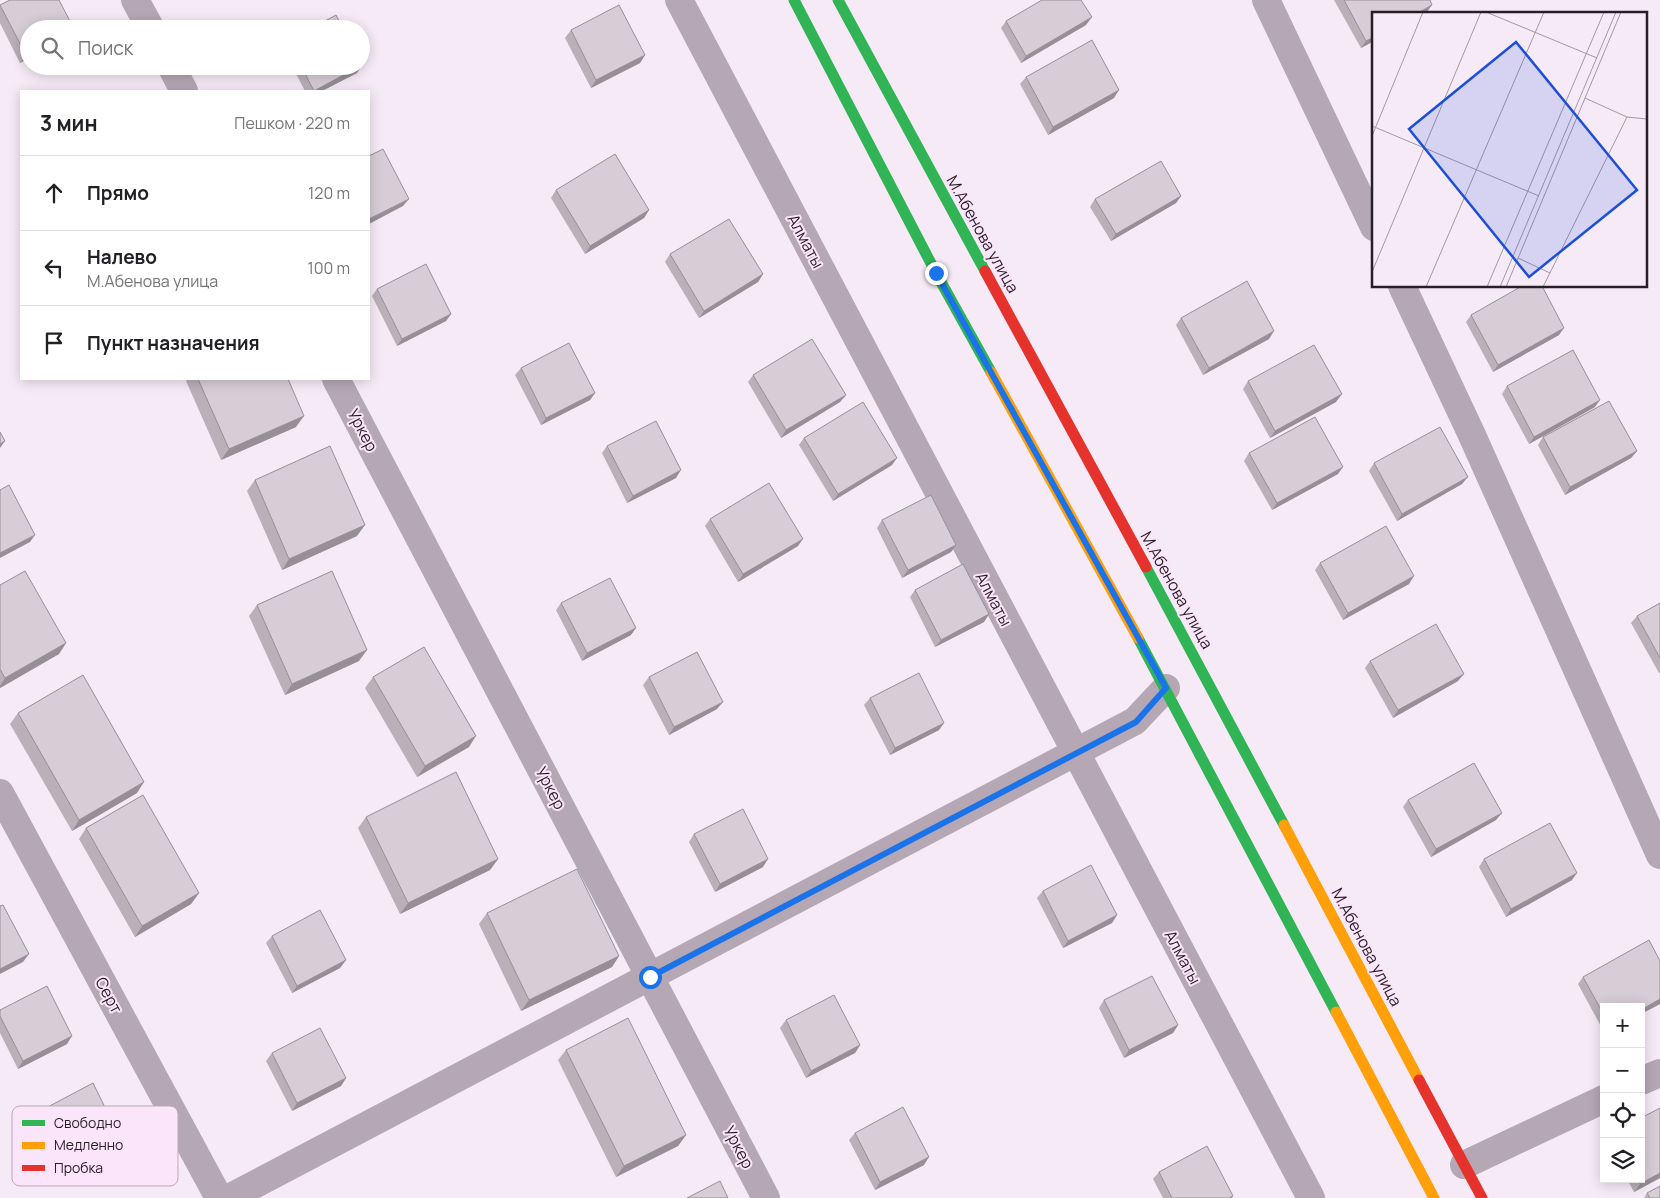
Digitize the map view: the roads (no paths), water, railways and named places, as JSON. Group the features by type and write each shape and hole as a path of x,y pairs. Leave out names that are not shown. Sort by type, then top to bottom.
{"main road":[{"path":"794,0 936,273 1166,688 1434,1198"},
{"name":"М.Абенова улица","path":"838,0 1209,683 1482,1198"}],"street":[{"path":"135,0 146,20"},
{"name":"Алматы","path":"679,0 1311,1198"},
{"path":"1266,0 1372,223"},
{"path":"176,75 183,90"},
{"path":"1403,288 1471,433 1660,855"},
{"name":"Уркер","path":"337,380 766,1198"},
{"path":"228,1198 1136,722 1166,688"},
{"name":"Серт","path":"0,793 169,1106"},
{"path":"1645,1080 1660,1072"},
{"path":"1464,1165 1600,1101"},
{"name":"Серт","path":"178,1122 219,1198"}]}
